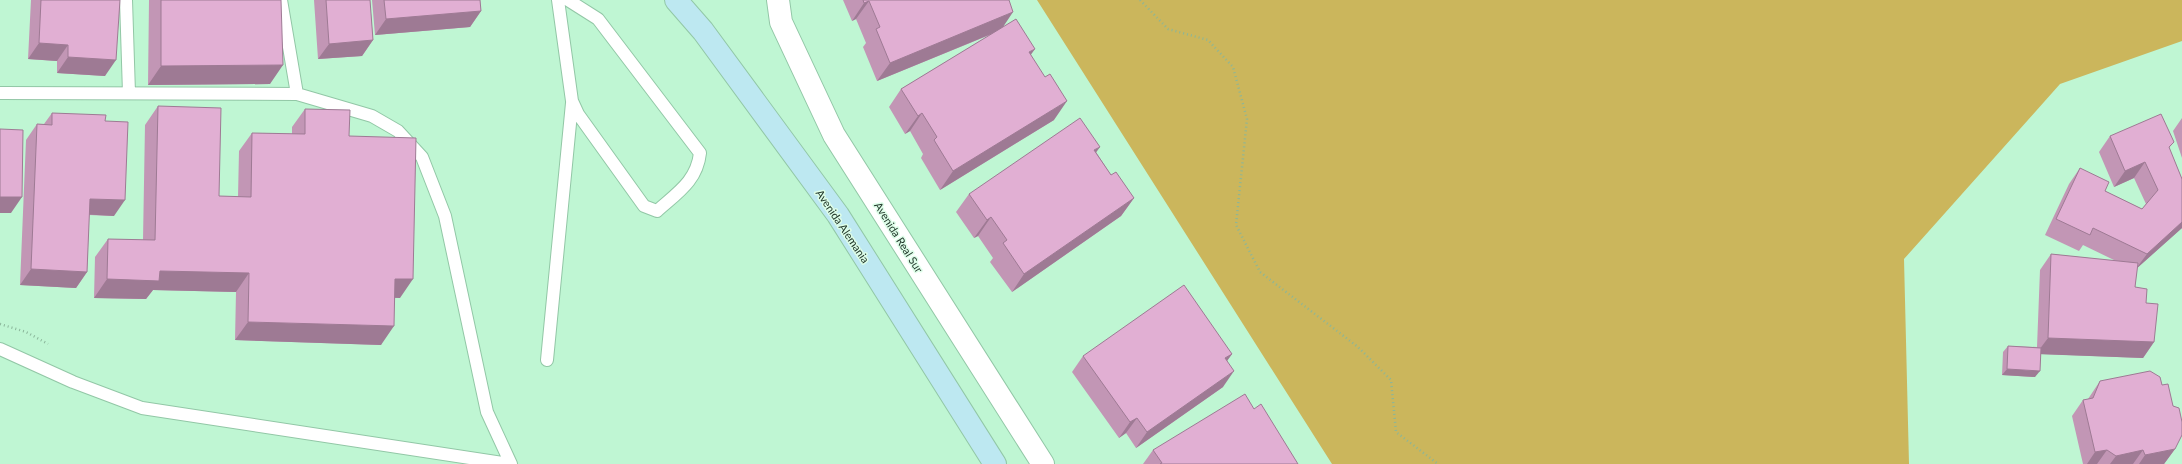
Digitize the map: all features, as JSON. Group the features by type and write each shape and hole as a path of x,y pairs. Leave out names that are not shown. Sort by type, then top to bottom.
{"street":[{"name":"Avenida Alemania","path":"676,0 703,31 838,215 995,464"},
{"name":"Avenida Real Sur","path":"778,0 781,22 834,135 1042,464"}],"lane":[{"path":"126,0 129,93"},
{"path":"281,0 297,94"},
{"path":"547,360 572,101 558,0"},
{"path":"568,0 598,20 700,153 698,166 689,182 657,210 644,206 578,114 572,101"},
{"path":"0,93 297,94 372,116 398,131 422,157 445,216 487,412 510,464"},
{"path":"0,349 73,382 142,408 510,464"}],"path":[{"path":"1140,0 1168,29 1208,40 1233,67 1247,119 1236,225 1260,272 1358,346 1391,380 1396,432 1438,464"}],"shaded area":[{"path":"1037,0 2182,0 2182,41 2060,84 1904,259 1909,464 1332,464"}],"building":[{"path":"41,0 120,0 116,60 68,57 68,45 39,43"},
{"path":"161,0 281,0 283,65 161,66"},
{"path":"326,0 370,0 373,40 329,44"},
{"path":"384,0 480,0 481,11 386,19"},
{"path":"863,0 1009,0 1013,12 890,63 876,29 880,27 869,1 864,3"},
{"path":"1016,19 1035,49 1029,52 1045,77 1050,74 1067,101 953,171 934,140 937,137 922,113 918,116 901,89"},
{"path":"158,106 221,108 219,196 251,197 252,133 305,134 305,109 350,110 349,136 416,138 413,279 395,279 394,326 248,322 249,273 160,271 159,281 107,279 108,239 155,240"},
{"path":"52,113 106,115 105,121 128,122 125,200 90,199 87,272 31,269 37,124 52,125"},
{"path":"2161,114 2174,142 2169,147 2182,179 2182,222 2147,254 2093,228 2090,235 2056,219 2080,168 2109,182 2105,191 2142,209 2158,190 2145,162 2125,171 2110,136"},
{"path":"1080,118 1100,147 1094,150 1111,175 1116,172 1134,198 1024,274 1003,243 1007,240 991,217 987,220 969,194"},
{"path":"0,129 23,130 22,197 0,197"},
{"path":"2051,254 2138,263 2135,287 2147,289 2146,303 2158,304 2154,342 2048,338"},
{"path":"1184,285 1232,354 1225,358 1234,371 1147,432 1137,418 1130,422 1083,356"},
{"path":"2008,346 2041,348 2040,371 2007,369"},
{"path":"2150,371 2160,377 2162,385 2168,384 2173,406 2179,408 2182,422 2182,435 2175,449 2145,455 2143,450 2116,456 2107,450 2095,452 2083,400 2093,398 2100,381"},
{"path":"1245,394 1254,409 1261,404 1298,464 1160,464 1162,463 1153,450"}]}
